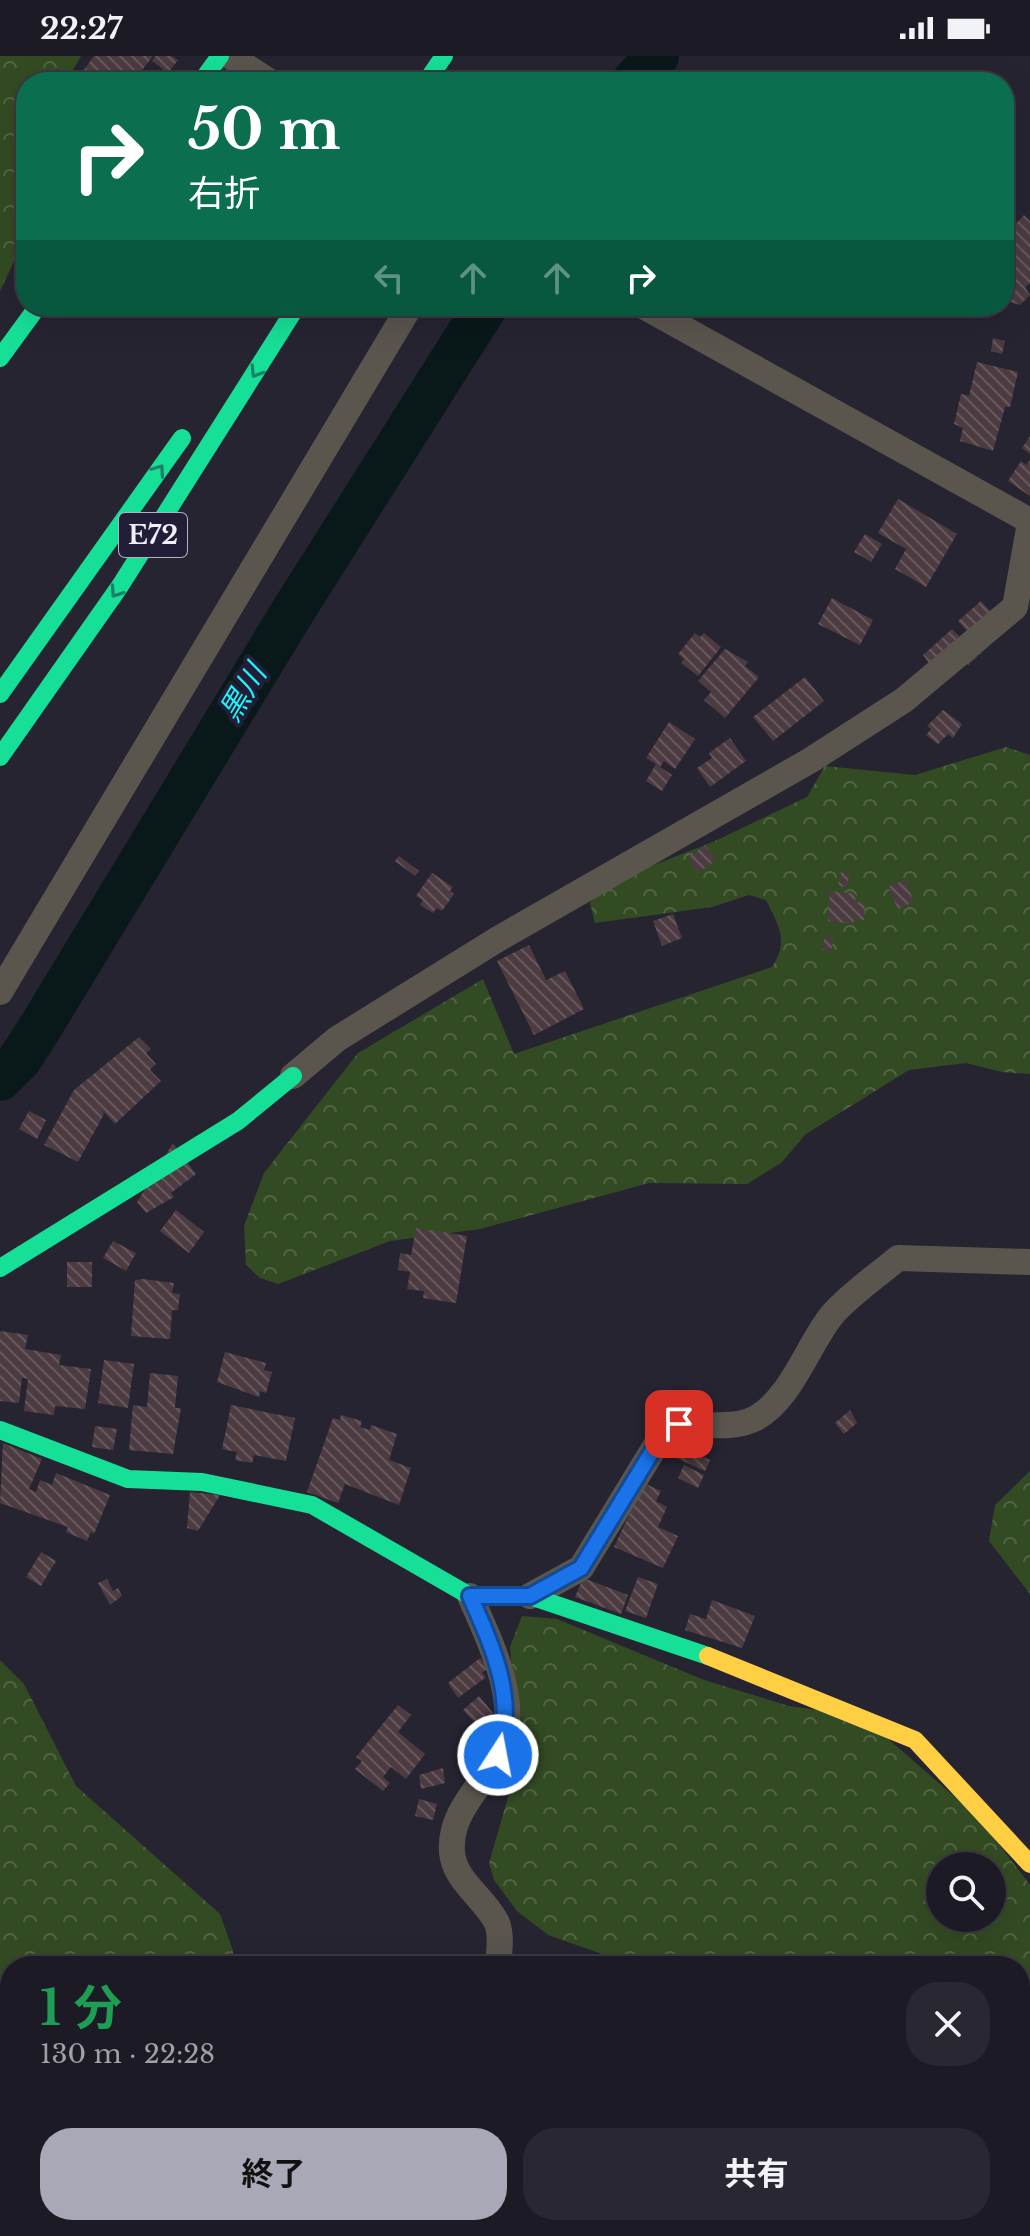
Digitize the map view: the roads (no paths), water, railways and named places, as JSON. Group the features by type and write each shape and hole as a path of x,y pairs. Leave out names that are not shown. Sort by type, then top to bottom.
{"main road":[{"path":"0,358 31,316"},
{"name":"E72","path":"0,757 120,586 291,316"},
{"name":"E72","path":"0,694 194,421"},
{"path":"0,1268 238,1121 293,1076"},
{"path":"0,1430 128,1479 202,1482 312,1505 470,1596 530,1596 700,1653 915,1740 1030,1864"}],"street":[{"path":"230,56 255,72"},
{"path":"0,992 404,316"},
{"path":"293,1076 337,1039 484,947 811,760 904,700 1015,607 1030,522 661,316"},
{"path":"530,1596 581,1568 664,1432 679,1424 732,1426 756,1418 782,1393 833,1314 898,1258 1030,1262"},
{"path":"470,1596 499,1661 508,1728 498,1755 469,1795 451,1848 454,1866 497,1925 498,1956"}],"waterway":[{"name":"黒川","path":"642,72 657,56"},
{"name":"黒川","path":"0,1079 20,1059 41,1026 293,611 480,316"}]}
